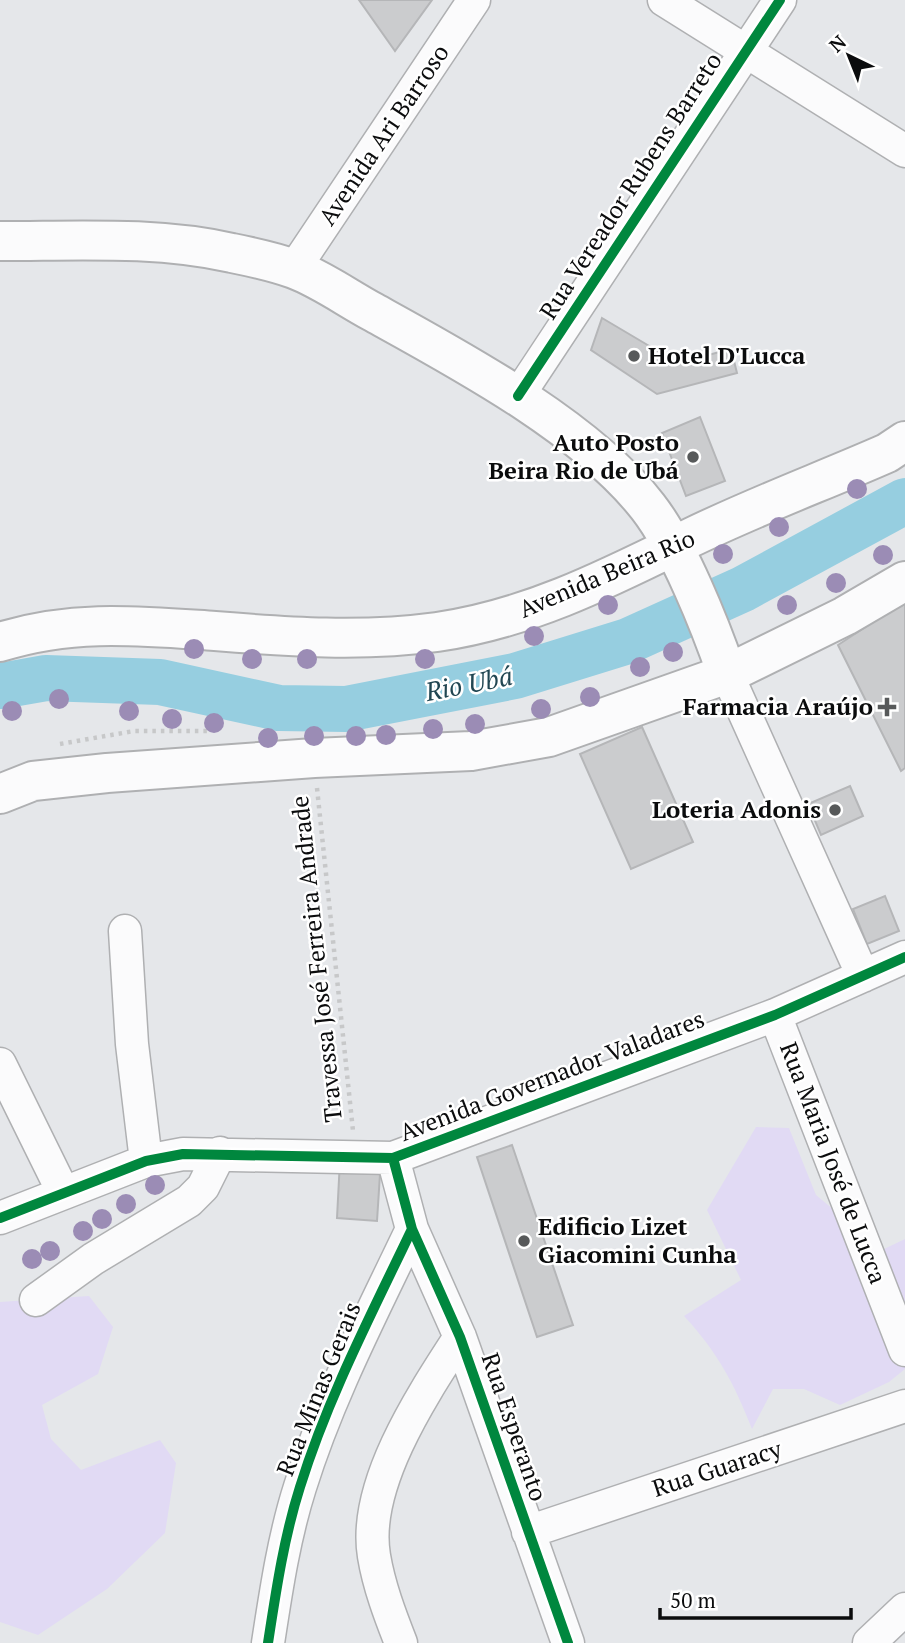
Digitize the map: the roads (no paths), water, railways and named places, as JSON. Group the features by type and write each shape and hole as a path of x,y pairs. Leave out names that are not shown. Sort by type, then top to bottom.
{"main road":[{"path":"0,241 182,244 294,269 421,338 518,397 595,453 635,492 649,508 679,561 722,661"},
{"name":"Avenida Beira Rio","path":"0,642 32,632 107,623 342,639 437,632 525,613 585,589 679,561 887,453 905,441"},
{"path":"0,794 33,781 314,758 471,751 549,737 722,661 845,616 905,581"}],"street":[{"name":"Avenida Ari Barroso","path":"294,269 474,0"},
{"path":"664,0 905,151"},
{"name":"Rua Vereador Rubens Barreto","path":"518,397 780,0"},
{"path":"722,661 863,976"},
{"path":"125,931 132,1044 146,1160"},
{"name":"Avenida Governador Valadares","path":"0,1218 146,1160 183,1154 393,1158 775,1015 905,957"},
{"name":"Rua Maria José de Lucca","path":"775,1015 905,1350"},
{"path":"0,1063 63,1192"},
{"path":"36,1300 93,1259 189,1201 203,1187 220,1153"},
{"path":"393,1158 412,1228"},
{"name":"Rua Esperanto","path":"412,1228 460,1337 568,1643"},
{"name":"Rua Minas Gerais","path":"268,1643 277,1582 300,1487 340,1380 412,1228"},
{"path":"401,1643 373,1554 376,1510 409,1421 460,1337"},
{"name":"Rua Guaracy","path":"528,1532 905,1406"},
{"path":"869,1643 905,1609"}],"waterway":[{"name":"Rio Ubá","path":"0,686 46,678 160,682 279,708 346,709 515,676 628,641 743,589 905,501"}],"place":[{"name":"Hotel D'Lucca","path":"634,356"},
{"name":"Auto Posto Beira Rio de Ubá","path":"693,457"},
{"name":"Farmacia Araújo","path":"887,707"},
{"name":"Loteria Adonis","path":"835,810"},
{"name":"Edificio Lizet Giacomini Cunha","path":"524,1241"}]}
